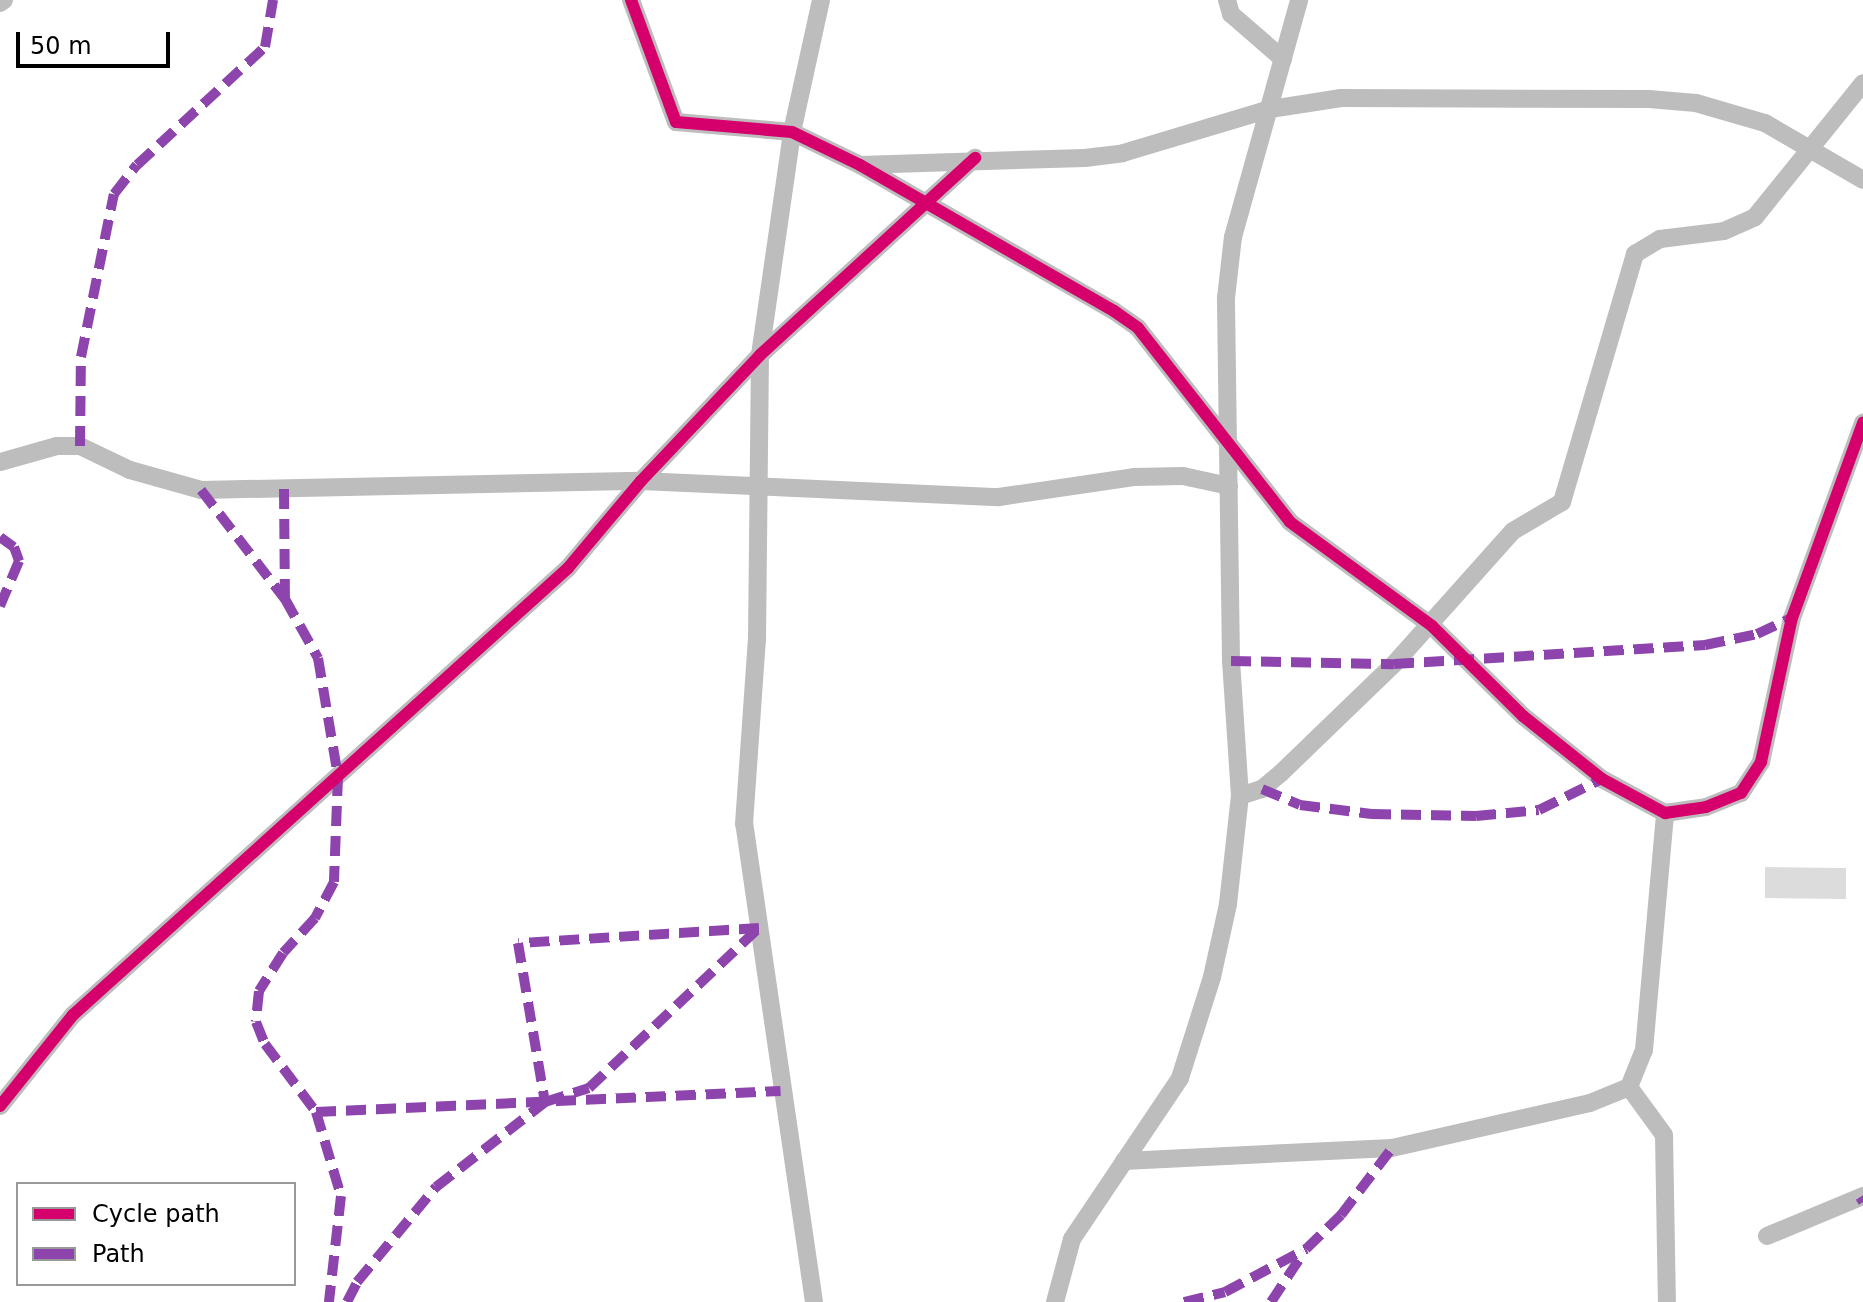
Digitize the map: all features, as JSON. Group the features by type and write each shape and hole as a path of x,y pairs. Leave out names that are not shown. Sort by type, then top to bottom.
{"street":[{"path":"631,0 676,122 792,132 860,165 921,204 1138,328 1229,439 1290,522 1432,626 1534,725 1602,779 1665,813 1706,807 1741,793 1761,762 1792,618 1863,423"},
{"path":"814,1302 744,824 757,640 760,355 792,132 821,0"},
{"path":"1227,0 1231,14 1283,59"},
{"path":"1055,1302 1072,1239 1180,1078 1191,1049 1228,904 1240,796 1231,661 1226,298 1233,237 1299,0"},
{"path":"1240,796 1262,789 1281,773 1432,626 1503,541 1562,502 1635,254 1660,239 1724,231 1755,217 1807,148 1863,83"},
{"path":"860,165 975,158 1085,158 1123,153 1270,109 1380,96 1649,99 1696,103 1765,123 1863,180"},
{"path":"0,1106 73,1015 568,568 641,481 760,355 921,204 975,158"},
{"path":"0,462 57,446 80,446 130,470 201,490 641,481 999,497 1134,477 1183,476 1229,486"},
{"path":"1124,1161 1392,1148 1590,1103 1629,1087 1644,1050 1665,813"},
{"path":"1629,1087 1664,1135 1667,1302"},
{"path":"1767,1236 1863,1196"}],"building":[{"path":"1765,867 1846,868 1846,899 1765,898"}],"marked path":[{"path":"80,446 81,357 114,194 137,165 265,47 273,0"},
{"path":"284,489 285,599"},
{"path":"201,490 285,599 318,658 338,776 334,882 315,918 283,953 259,991 256,1022 265,1044 316,1112 341,1196 329,1302"},
{"path":"0,537 14,547 19,561 0,606"},
{"path":"1231,661 1394,664 1705,645 1757,634 1792,618"},
{"path":"1262,789 1300,805 1371,814 1476,816 1539,810 1602,779"},
{"path":"347,1302 357,1282 436,1187 545,1102 589,1088 759,928 518,943 545,1102"},
{"path":"316,1112 781,1091"},
{"path":"1184,1302 1225,1292 1306,1249 1341,1215 1392,1148"},
{"path":"1860,1197 1863,1202"},
{"path":"1271,1302 1304,1252"}],"cycle path":[{"path":"631,0 676,122 792,132 860,165 1114,311 1138,328 1290,522 1432,626 1523,716 1602,779 1665,813 1706,807 1741,793 1761,762 1792,618 1863,423"},
{"path":"0,1106 73,1015 568,568 641,481 760,355 975,158"}]}
